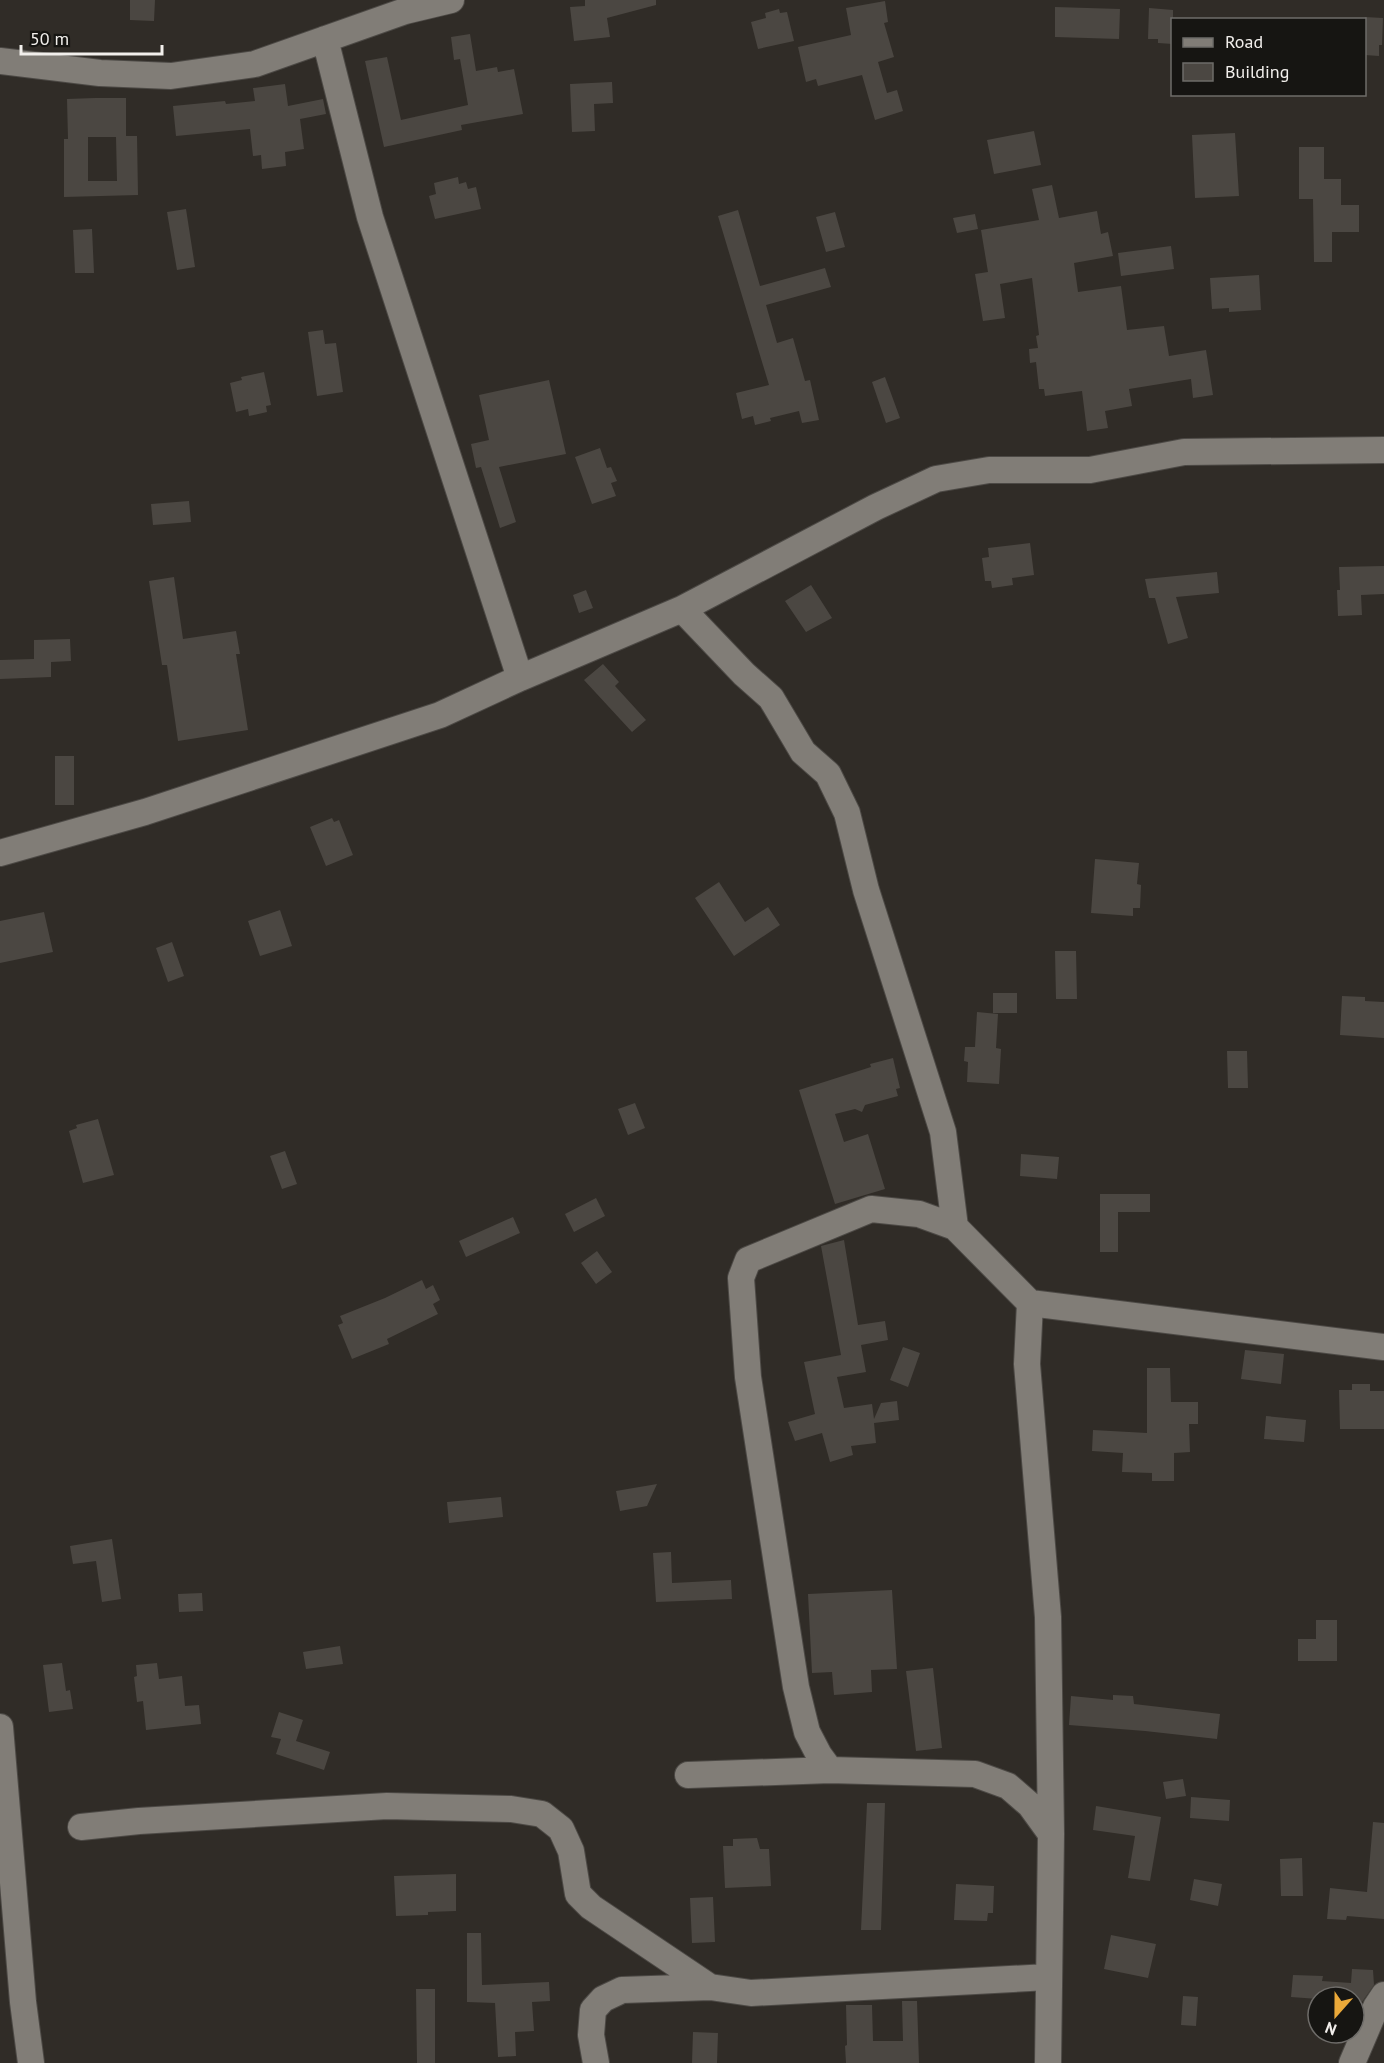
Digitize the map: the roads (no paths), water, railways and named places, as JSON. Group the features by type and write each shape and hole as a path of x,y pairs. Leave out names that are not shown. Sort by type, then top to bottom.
{"street":[{"path":"0,61 100,73 171,76 255,64 405,10 451,0"},
{"path":"325,39 370,218 520,678"},
{"path":"0,853 145,812 440,716 520,678 682,609 876,507 936,479 989,470 1090,470 1185,452 1384,450"},
{"path":"682,609 744,674 771,698 803,752 828,774 847,813 866,890 943,1132 955,1227"},
{"path":"830,1770 807,1732 796,1687 748,1377 741,1278 748,1260 871,1209 919,1214 955,1227 1030,1303 1384,1347"},
{"path":"1030,1303 1027,1364 1048,1617 1050,1834 1048,2063"},
{"path":"0,1727 23,2002 31,2063"},
{"path":"688,1775 830,1770 975,1774 1008,1786 1030,1805 1050,1834"},
{"path":"81,1827 139,1821 387,1806 511,1809 542,1814 561,1829 571,1851 578,1894 591,1907 710,1987"},
{"path":"596,2063 591,2035 593,2010 603,1999 622,1990 710,1987 752,1993 1048,1977"},
{"path":"1352,2063 1376,2007 1384,1995"}]}
